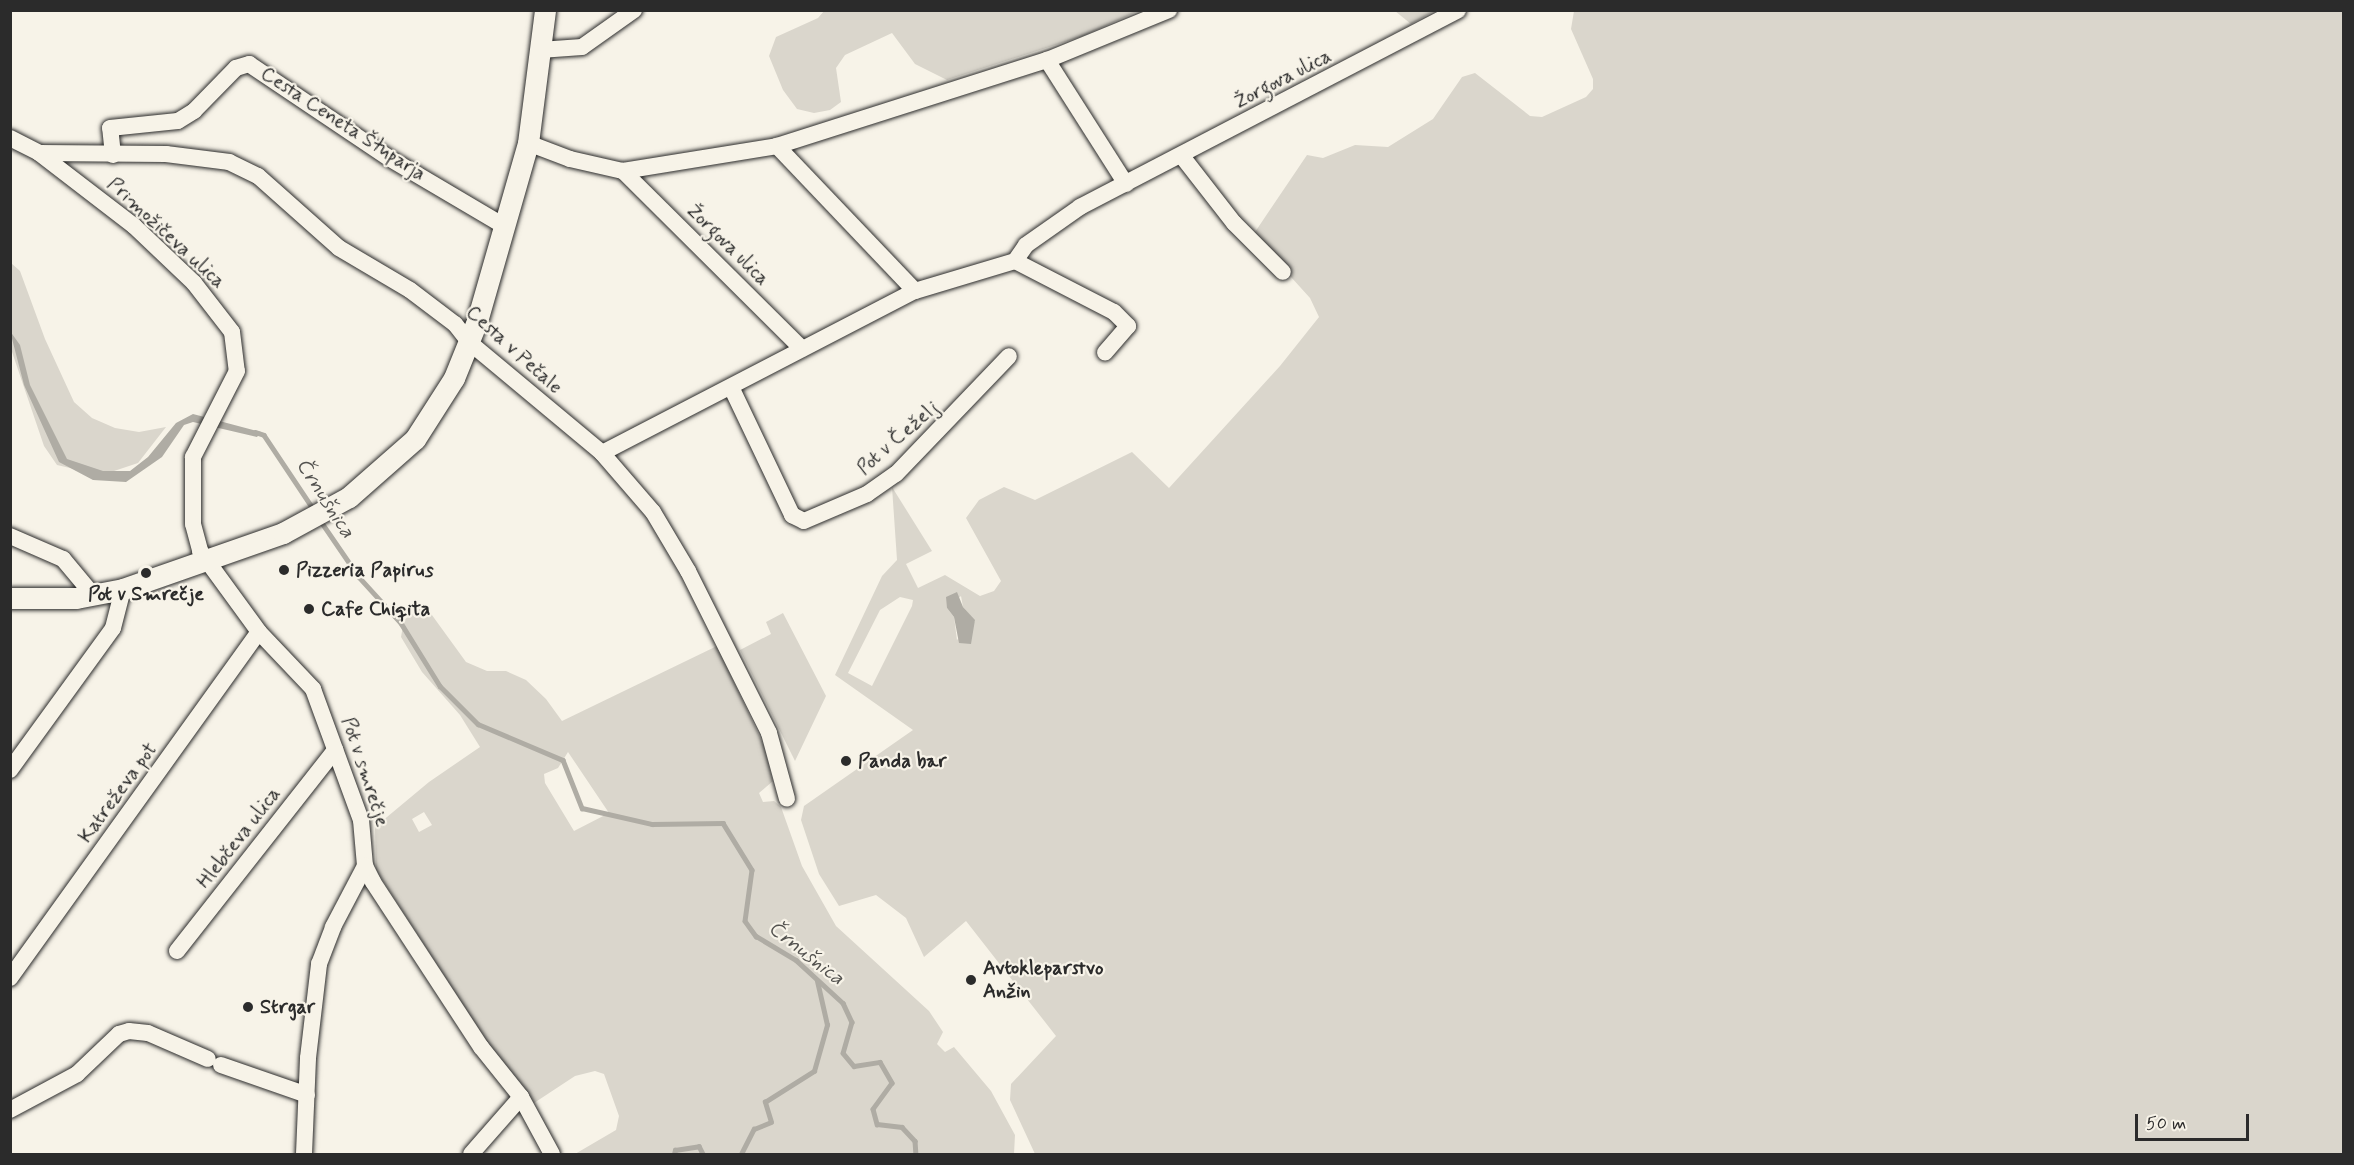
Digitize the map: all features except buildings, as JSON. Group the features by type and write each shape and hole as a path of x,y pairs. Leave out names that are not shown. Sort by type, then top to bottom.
{"street":[{"path":"10,598 94,596 123,589 207,561 318,516 369,482 415,440 441,402 469,342 528,143 545,10"},
{"path":"540,50 582,47 634,10"},
{"path":"528,143 570,159 623,171 777,146 1047,60 1169,10"},
{"name":"Žorgova ulica","path":"1015,261 1026,245 1071,213 1458,10"},
{"path":"1047,60 1126,184"},
{"name":"Cesta Ceneta Štuparja","path":"113,155 110,128 178,121 194,111 236,68 249,64 389,158 504,226"},
{"name":"Primožičeva ulica","path":"10,138 39,153 134,226 194,283 232,332 237,371 209,420 193,457 191,484 196,540 207,561"},
{"path":"777,146 915,291"},
{"name":"Cesta v Pečale","path":"39,153 206,158 229,162 258,176 339,248 411,290 455,324 469,342 602,453 652,512 693,582 769,733 787,799"},
{"path":"1181,155 1234,223 1283,272"},
{"name":"Žorgova ulica","path":"623,171 802,349"},
{"path":"602,453 732,389 802,349 915,291 1015,261 1114,312 1128,326 1105,352"},
{"name":"Pot v Čeželj","path":"732,389 792,514 804,521 867,494 896,474 1009,356"},
{"path":"10,536 63,559 94,596"},
{"name":"Pot v smrečje","path":"207,561 259,632 313,689 361,820 365,866 481,1047 521,1097 552,1155"},
{"path":"10,770 113,628 123,589"},
{"name":"Katreževa pot","path":"10,978 259,632"},
{"name":"Hlebčeva ulica","path":"177,951 335,750"},
{"path":"304,1155 319,964 333,927 365,866"},
{"path":"10,1110 77,1074 119,1034 129,1030 148,1033 214,1062 307,1095"},
{"path":"471,1155 521,1097"}],"shaded area":[{"path":"824,11 1138,11 1083,36 947,80 915,64 892,33 845,55 836,68 841,102 830,110 814,113 797,109 783,90 769,56 776,37 818,18"},
{"path":"1395,11 1434,11 1411,24"},
{"path":"1574,11 2343,11 2343,1154 1035,1154 1010,1100 1011,1084 1056,1036 966,921 924,957 906,918 876,895 839,906 819,874 801,820 804,806 913,730 835,675 882,576 897,560 892,487 932,551 906,564 918,588 945,575 980,596 994,591 1001,581 966,518 979,500 1004,487 1035,500 1132,452 1169,488 1280,366 1319,317 1310,298 1253,235 1307,155 1323,158 1355,145 1388,147 1433,119 1462,77 1475,73 1530,116 1542,117 1586,97 1593,89 1593,79 1571,29","holes":["961,596 963,607 975,621 957,640 954,617 947,608","900,597 913,600 912,606 872,686 848,673 880,610"]},
{"path":"11,263 20,271 45,339 74,402 92,418 115,428 139,432 166,427 138,463 111,472 83,471 57,465 44,446 11,349"},
{"name":"Črnušnica","path":"10,331 20,345 30,385 67,459 103,471 130,471 148,457 176,423 193,414 261,432 257,437 193,422 184,425 162,457 126,482 93,480 59,462 24,385"},
{"path":"957,592 963,607 975,620 971,644 959,643 954,617 947,608 946,597"},
{"path":"422,607 429,611 466,662 487,671 506,671 526,680 546,699 562,721 717,646 764,746 773,781 759,793 763,802 774,801 781,807 802,866 836,926 929,1011 943,1032 937,1044 945,1052 954,1047 991,1091 1015,1135 1014,1154 575,1154 616,1130 619,1116 604,1074 595,1071 575,1076 534,1103 489,1045 376,870 375,827 429,782 480,747 460,715 422,672 401,637 404,620","holes":["568,752 609,813 574,831 545,783 544,774 558,768","424,812 432,825 419,832 412,819"]},
{"path":"783,613 826,696 795,761 740,650 771,634 766,622"}],"waterway":[{"name":"Črnušnica","path":"255,432 264,435 314,510"},
{"name":"Črnušnica","path":"320,520 359,577 401,623 440,686 478,724 563,760 582,808 652,824 723,823 752,870 745,921 756,936 796,960 843,1003 852,1022 843,1053 854,1066 880,1062 892,1083 873,1109 877,1124 902,1127 915,1141 916,1154"},
{"path":"741,1154 754,1129 771,1122 765,1102 814,1071 827,1025 817,981"},
{"path":"674,1154 675,1150 699,1146 703,1154"}],"place":[{"name":"Pizzeria Papirus","path":"284,570"},
{"name":"Pot v Smrečje","path":"146,573"},
{"name":"Cafe Chiqita","path":"309,609"},
{"name":"Panda bar","path":"846,761"},
{"name":"Avtokleparstvo Anžin","path":"971,980"},
{"name":"Strgar","path":"248,1007"}]}
